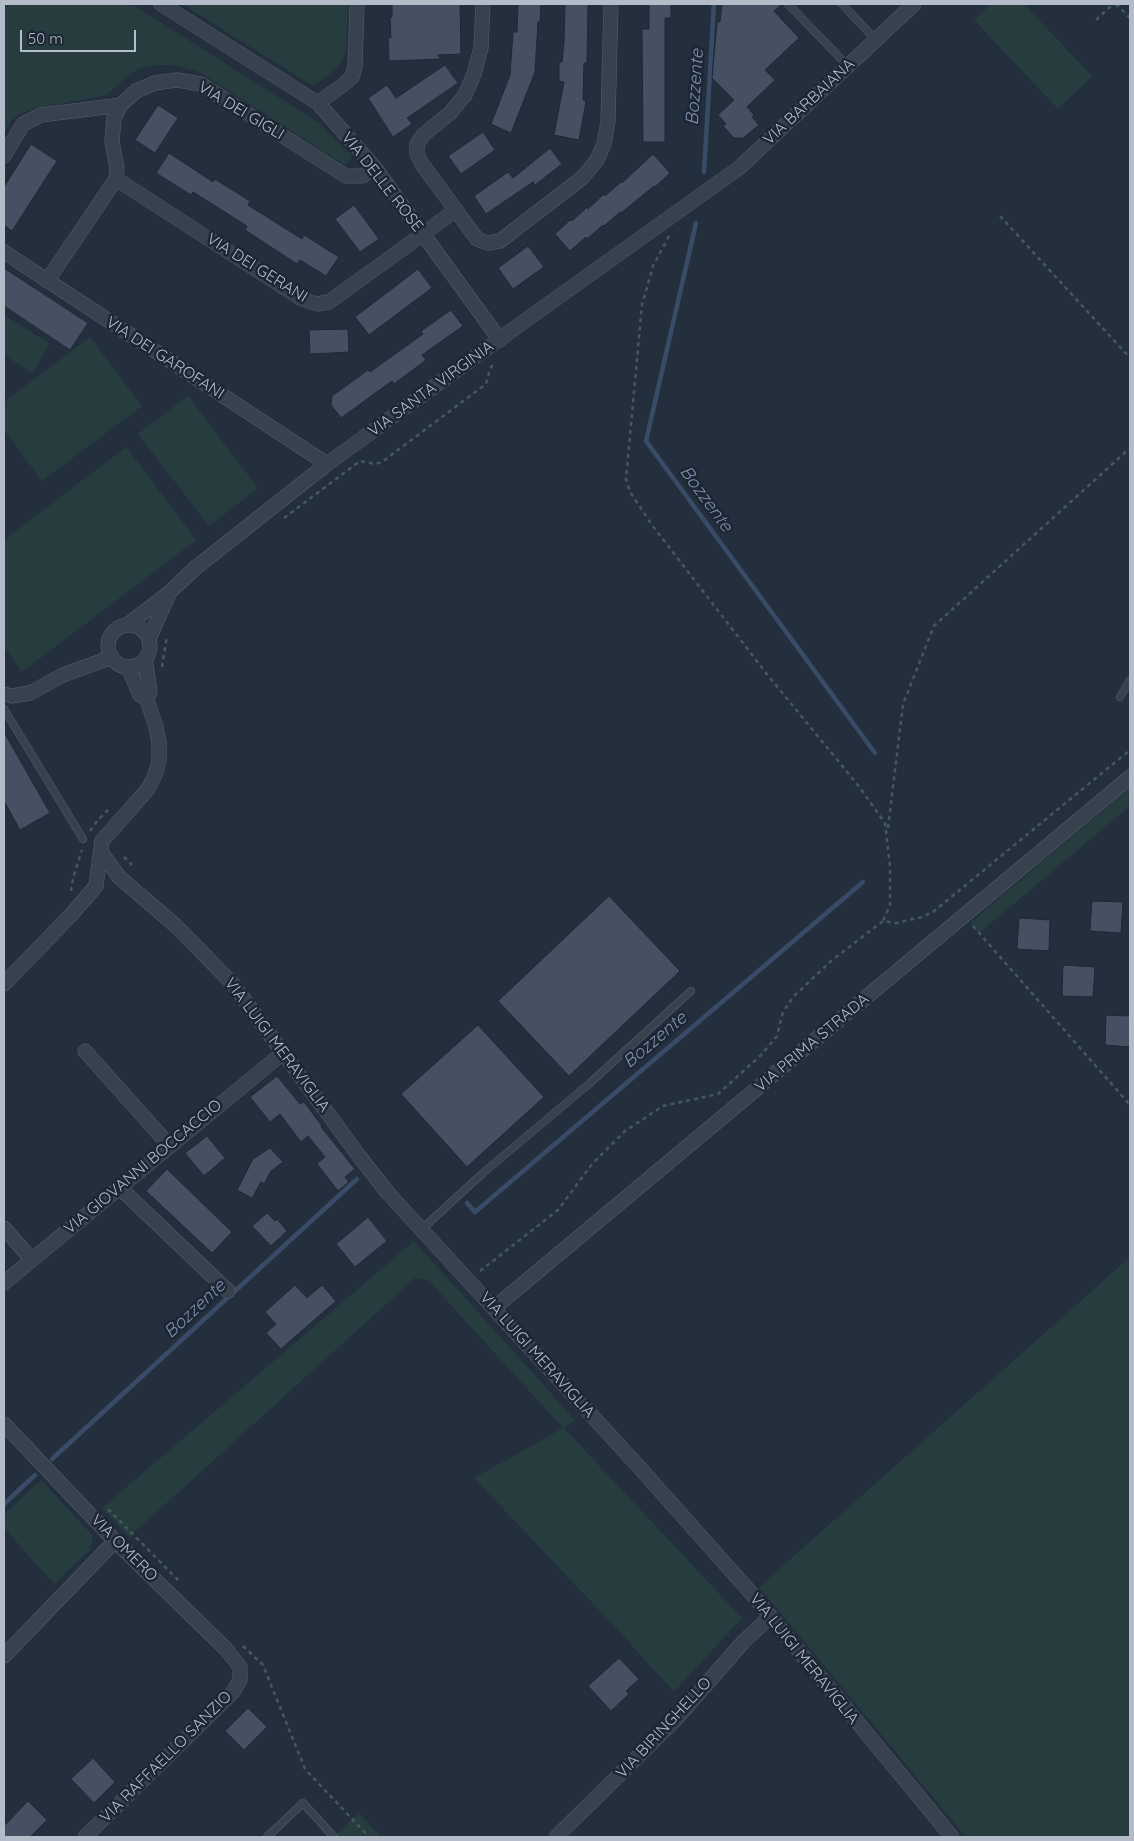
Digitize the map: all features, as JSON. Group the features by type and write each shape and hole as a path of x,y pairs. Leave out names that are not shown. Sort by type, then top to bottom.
{"street":[{"name":"VIA DELLE ROSE","path":"161,4 318,103 375,168 500,340"},
{"path":"318,103 352,77 355,67 357,4"},
{"path":"483,4 482,48 465,95 450,113 423,134 418,144 417,154 422,164 477,239 488,243 500,241 582,178 597,160 604,144 608,121 611,4"},
{"name":"VIA BARBAIANA","path":"701,196 739,168 914,4"},
{"name":"VIA DEI GIGLI","path":"121,105 136,91 155,83 177,80 201,84 346,176 362,176 375,168"},
{"path":"4,156 24,124 42,115 121,105"},
{"path":"47,281 116,178 117,168 112,142 114,118 121,105"},
{"name":"VIA DEI GERANI","path":"116,178 302,299 317,304 329,302 456,210"},
{"name":"VIA SANTA VIRGINIA","path":"127,625 169,593 194,569 327,464 701,196"},
{"name":"VIA DEI GAROFANI","path":"4,252 327,464"},
{"name":"VIA SANTA VIRGINIA","path":"149,639 169,593"},
{"path":"127,625 140,628 149,639 149,651 145,659 137,665 119,664 112,658 109,649 110,637 117,629 127,625"},
{"path":"4,694 12,696 30,692 63,675 112,658"},
{"path":"96,886 102,841 106,834 148,789 155,776 159,761 159,743 147,700 150,691 145,659"},
{"path":"128,666 140,695 147,700"},
{"name":"VIA PRIMA STRADA","path":"494,1308 1130,777"},
{"name":"VIA LUIGI MERAVIGLIA","path":"100,852 119,877 176,926 237,989 359,1156 388,1192 752,1594 952,1837"},
{"path":"4,984 71,915 96,886 119,877"},
{"path":"85,1051 169,1145"},
{"name":"VIA GIOVANNI BOCCACCIO","path":"4,1283 284,1052"},
{"path":"119,1187 228,1291"},
{"path":"4,1228 32,1260"},
{"name":"VIA OMERO","path":"4,1424 115,1541 226,1649 236,1660 241,1673"},
{"path":"4,1656 115,1541"},
{"name":"VIA BIRINGHELLO","path":"556,1837 675,1720 744,1641 770,1617"},
{"name":"VIA RAFFAELLO SANZIO","path":"85,1837 233,1692 241,1673"}],"lane":[{"path":"788,4 848,66"},
{"path":"842,4 876,40"},
{"path":"1120,697 1130,680"},
{"path":"4,709 83,839"},
{"path":"422,1229 691,991"},
{"path":"267,1837 303,1804 334,1837"}],"path":[{"path":"1096,20 1115,4 1130,18"},
{"path":"1000,216 1130,358"},
{"path":"670,234 653,266 642,306 626,479 630,492 652,525 766,672 857,784 885,823 887,832"},
{"path":"280,521 360,461 375,464 382,462 397,451 486,384 494,362 501,358"},
{"path":"477,1274 558,1210 592,1164 625,1131 663,1106 718,1094 760,1056 777,1036 783,1012 793,997 831,962 883,921 890,905 887,832 903,704 934,626 1130,448"},
{"path":"161,674 168,632"},
{"path":"883,921 896,923 934,912 1130,750"},
{"path":"120,853 132,864"},
{"path":"970,923 1130,1105"}],"green space":[{"path":"4,4 132,4 319,123 352,156 345,165 199,72 174,65 156,65 138,69 107,95 33,109 20,114 10,122 4,133"},
{"path":"182,4 348,4 346,49 343,59 337,68 313,86"},
{"path":"991,4 1024,4 1092,76 1058,109 974,20"},
{"path":"4,315 50,344 32,373 4,355"},
{"path":"90,337 142,406 42,481 4,430 4,402"},
{"path":"188,396 258,488 209,526 138,434"},
{"path":"126,447 196,540 22,672 4,647 4,540"},
{"path":"1130,787 1130,806 979,933 970,923"},
{"path":"414,1241 575,1420 564,1428 742,1618 674,1692 474,1478 563,1428 429,1281 415,1278 129,1537 102,1508"},
{"path":"1130,1257 1130,1837 966,1837 759,1587"},
{"path":"41,1480 93,1536 90,1550 54,1584 4,1528 4,1514"},
{"path":"359,1813 381,1837 334,1837"}],"building":[{"path":"392,4 460,4 461,54 438,55 441,59 389,61 388,38 391,38 390,17 392,17"},
{"path":"518,4 541,4 535,72 511,133 491,124 510,75 513,32 517,32"},
{"path":"565,4 588,4 587,63 584,63 583,100 586,101 579,140 554,135 564,82 559,81 559,62 562,62"},
{"path":"649,4 671,4 671,18 665,18 665,142 643,142 642,29 649,29"},
{"path":"722,4 782,4 774,11 799,38 765,70 775,80 747,107 759,125 743,138 734,138 723,126 726,124 718,115 734,100 712,78 717,22 720,22"},
{"path":"445,65 458,83 407,118 412,124 393,137 368,98 387,85 396,98"},
{"path":"158,105 178,118 155,153 135,140"},
{"path":"483,132 495,150 461,174 448,156"},
{"path":"31,144 57,161 12,231 4,225 4,187"},
{"path":"550,148 562,164 535,185 533,182 486,214 474,196 508,172 513,178"},
{"path":"169,153 213,182 215,179 250,201 248,205 302,239 304,235 339,257 326,276 300,260 297,264 245,230 247,226 193,192 191,195 156,173"},
{"path":"653,154 670,173 655,187 587,239 586,237 570,251 555,234 587,207 588,209 604,194 605,196 622,183"},
{"path":"354,205 379,239 360,252 335,219"},
{"path":"528,246 544,267 513,289 498,268"},
{"path":"4,268 88,323 70,350 4,306"},
{"path":"418,269 432,288 369,335 355,317"},
{"path":"451,310 463,326 422,355 426,360 394,384 392,381 341,418 331,405 332,396 368,370 370,372 423,334 421,331"},
{"path":"348,329 349,352 310,354 309,330"},
{"path":"4,732 50,813 20,830 4,801"},
{"path":"609,896 680,971 569,1076 498,1001"},
{"path":"1092,901 1123,902 1121,933 1090,931"},
{"path":"1019,918 1050,920 1049,951 1017,949"},
{"path":"1063,965 1095,967 1093,997 1062,996"},
{"path":"1106,1015 1130,1016 1130,1047 1105,1045"},
{"path":"478,1025 544,1097 467,1167 401,1094"},
{"path":"277,1076 300,1104 304,1102 321,1127 355,1169 345,1177 349,1182 338,1191 317,1164 325,1157 308,1136 301,1142 280,1114 270,1122 250,1097"},
{"path":"207,1136 225,1158 204,1176 185,1153"},
{"path":"270,1148 283,1162 271,1171 264,1184 261,1182 252,1198 237,1190 253,1159"},
{"path":"167,1169 232,1232 212,1253 146,1191"},
{"path":"267,1213 275,1221 277,1219 287,1231 271,1246 252,1226"},
{"path":"368,1217 387,1241 355,1267 336,1244"},
{"path":"295,1285 307,1298 322,1285 336,1301 281,1349 266,1333 276,1324 265,1312"},
{"path":"619,1658 639,1679 626,1691 629,1694 611,1711 588,1686"},
{"path":"248,1708 267,1727 244,1750 225,1731"},
{"path":"93,1758 115,1782 94,1803 71,1779"},
{"path":"28,1801 47,1820 30,1837 4,1837 4,1826"}],"waterway":[{"name":"Bozzente","path":"704,172 714,4"},
{"name":"Bozzente","path":"696,223 646,441 875,753"},
{"name":"Bozzente","path":"467,1203 475,1212 863,882"},
{"name":"Bozzente","path":"52,1459 357,1179"},
{"name":"Bozzente","path":"4,1504 35,1475"}]}
